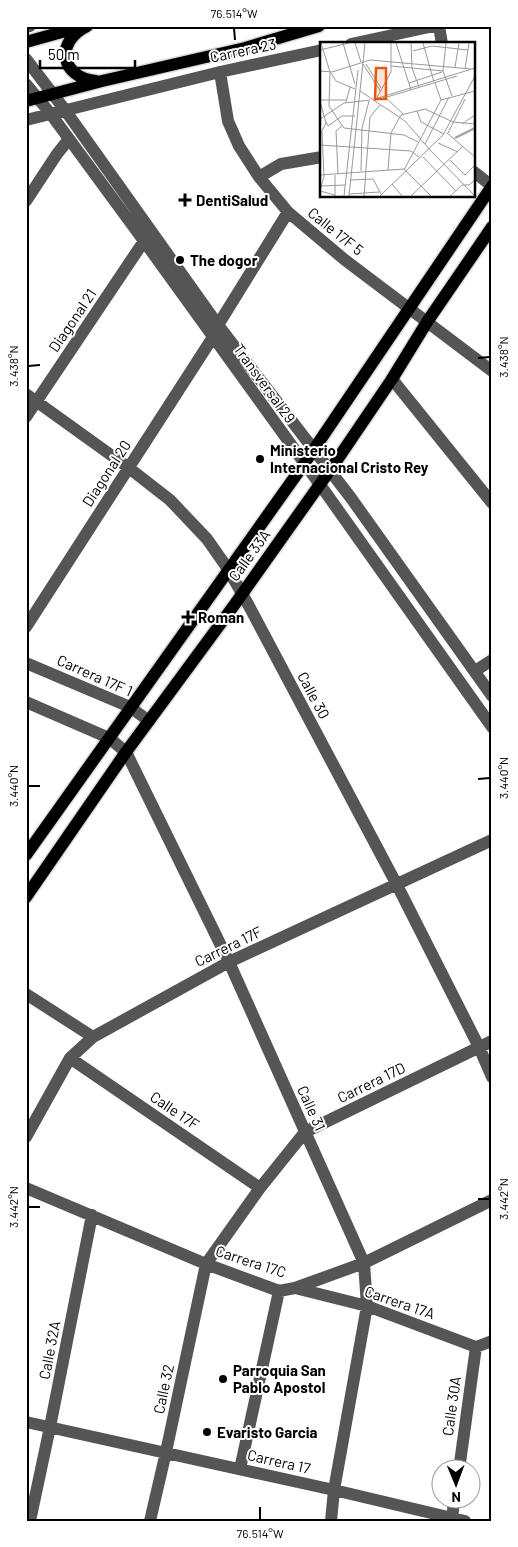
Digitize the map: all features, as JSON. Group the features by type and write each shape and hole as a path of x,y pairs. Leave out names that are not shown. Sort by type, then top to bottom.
{"main road":[{"path":"26,42 86,26"},
{"path":"86,26 69,39 66,58 73,71 80,77 93,81 102,81"},
{"name":"Carrera 23","path":"32,100 102,81 246,48 319,26"},
{"name":"Calle 33A","path":"26,855 304,464 492,186"},
{"name":"Calle 33A","path":"26,896 126,752 320,485 492,227"}],"street":[{"path":"26,27 30,26"},
{"path":"361,42 434,26"},
{"path":"439,26 442,42"},
{"name":"Carrera 23","path":"26,120 220,72 320,50"},
{"name":"Transversal 29","path":"26,59 65,110 218,325 351,498 492,696"},
{"name":"Calle 17F 5","path":"220,72 228,121 239,146 259,177 288,212 339,255 492,371"},
{"name":"Transversal 29","path":"26,84 32,100 50,113 144,241 492,727"},
{"path":"26,201 69,139"},
{"path":"259,177 281,164 320,157"},
{"path":"476,174 492,186"},
{"path":"218,325 288,212"},
{"name":"Diagonal 21","path":"26,417 31,397 144,241"},
{"name":"Diagonal 20","path":"26,627 213,337"},
{"path":"392,378 492,503"},
{"name":"Calle 30","path":"31,397 170,500 207,539 228,569 397,885 479,1047 492,1077"},
{"path":"475,671 492,660"},
{"name":"Carrera 17F 1","path":"26,663 130,707 149,720"},
{"path":"26,702 109,738"},
{"name":"Calle 31","path":"109,738 126,752 230,962 364,1262 367,1306 334,1490 331,1521"},
{"name":"Carrera 17F","path":"26,1137 70,1058 93,1037 230,962 492,840"},
{"path":"26,994 93,1037"},
{"name":"Carrera 17D","path":"206,1264 260,1188 305,1132 492,1041"},
{"name":"Calle 17F","path":"70,1058 260,1188"},
{"name":"Carrera 17C","path":"26,1188 206,1264 279,1290 295,1288 364,1262 492,1200"},
{"name":"Calle 32A","path":"30,1521 92,1215"},
{"name":"Calle 32","path":"150,1521 206,1264"},
{"name":"Carrera 17A","path":"295,1288 367,1306 476,1347"},
{"path":"240,1469 279,1290"},
{"path":"476,1347 492,1341"},
{"name":"Calle 30A","path":"460,1460 476,1347"},
{"name":"Carrera 17","path":"26,1422 166,1452 465,1521"}],"place":[{"name":"DentiSalud","path":"185,200"},
{"name":"The dogor","path":"180,260"},
{"name":"Ministerio Internacional Cristo Rey","path":"260,459"},
{"name":"Roman","path":"188,617"},
{"name":"Parroquia San Pablo Apostol","path":"223,1379"},
{"name":"Evaristo Garcia","path":"207,1432"}]}
